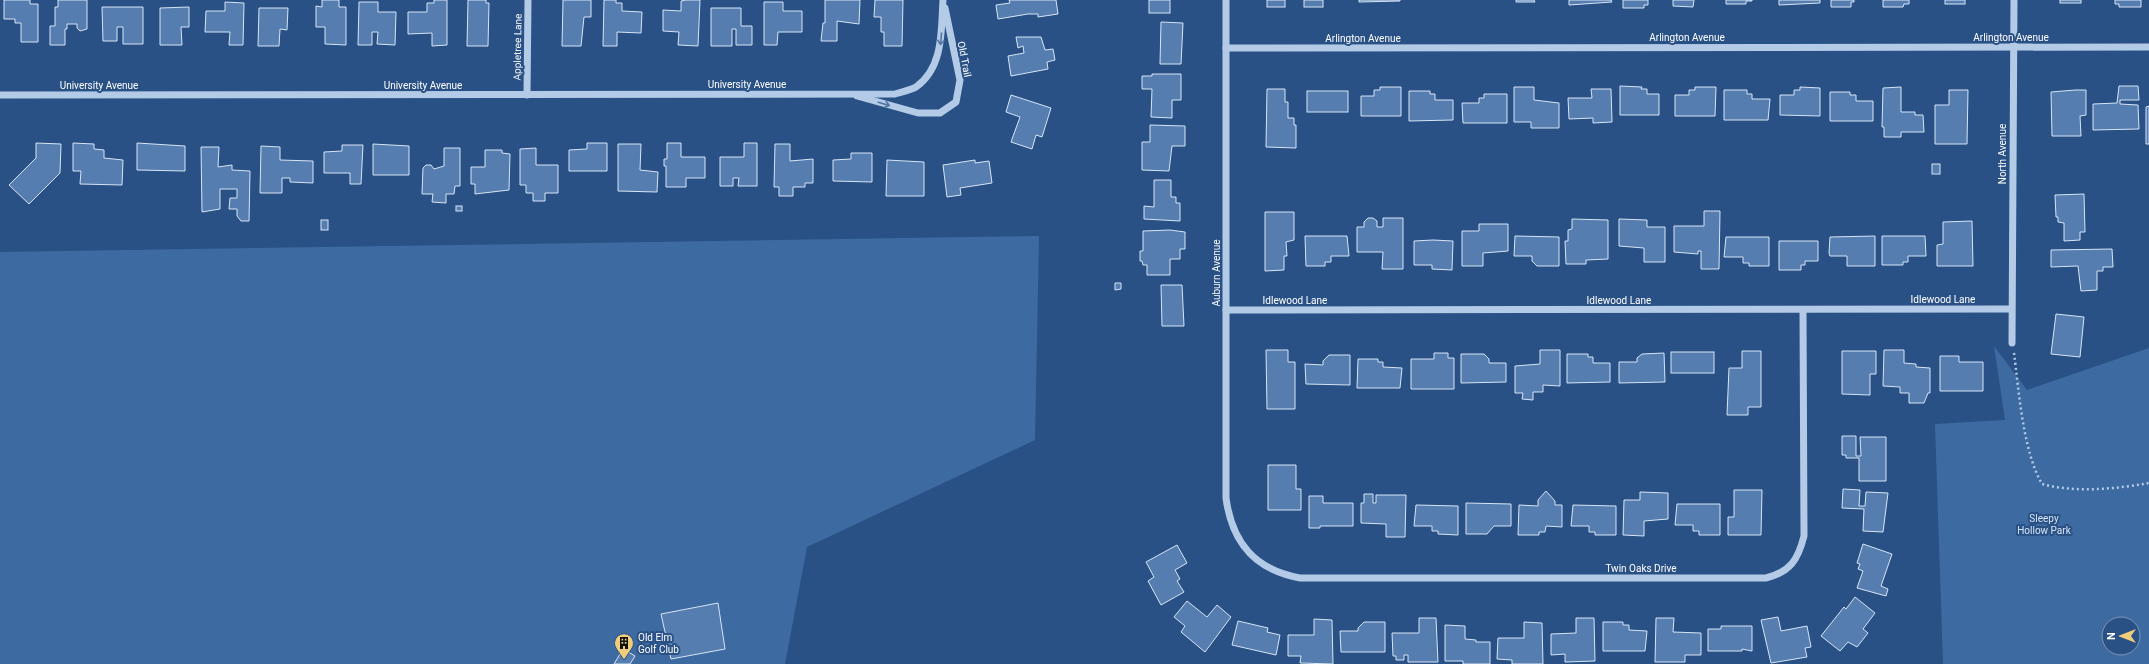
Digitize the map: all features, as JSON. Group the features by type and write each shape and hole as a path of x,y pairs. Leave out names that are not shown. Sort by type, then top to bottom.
{"street":[{"name":"Appletree Lane","path":"526,95 528,0"},
{"name":"Old Trail","path":"847,93 918,113 940,113 956,102 960,80 943,0"},
{"path":"847,93 895,94 916,87 933,69 940,44 943,0"},
{"name":"Auburn Avenue","path":"1226,0 1226,498 1232,529 1241,542"},
{"name":"North Avenue","path":"2012,343 2014,0"},
{"name":"Arlington Avenue","path":"1226,48 2149,47"},
{"name":"University Avenue","path":"0,96 847,93"},
{"name":"Idlewood Lane","path":"1226,310 2011,309"},
{"name":"Twin Oaks Drive","path":"1241,542 1258,562 1285,575 1300,578 1766,578 1774,576 1787,569 1800,552 1804,536 1803,310"}],"path":[{"path":"2012,343 2024,420 2034,471 2042,484 2054,488 2079,488 2149,483"}],"green space":[{"path":"1039,236 1035,440 807,547 785,664 0,664 0,252"},
{"name":"Sleepy Hollow Park","path":"1994,346 2027,390 2149,348 2149,664 1943,664 1935,424 2005,420"}],"building":[{"path":"4,0 30,0 30,4 38,4 38,42 21,42 21,23 15,23 15,19 4,19"},
{"path":"58,0 87,0 87,29 80,31 77,28 77,24 67,24 67,29 65,29 65,45 50,45 50,26 55,26 55,7 58,7"},
{"path":"322,0 339,0 339,7 346,7 346,45 325,44 325,27 316,27 316,6 322,7"},
{"path":"434,0 447,0 447,45 432,46 432,33 408,34 408,12 427,12 427,3 434,3"},
{"path":"468,0 486,0 486,3 489,3 488,46 467,46"},
{"path":"563,0 591,0 591,17 584,17 581,46 562,46"},
{"path":"604,0 616,0 616,3 622,3 622,11 642,12 641,33 617,32 617,46 603,46"},
{"path":"700,0 698,46 678,45 679,32 663,31 663,10 681,11 681,1"},
{"path":"825,0 860,0 859,24 837,21 837,41 821,41 823,23 825,23"},
{"path":"875,0 903,0 902,46 884,46 884,32 881,32 881,17 874,17"},
{"path":"1009,0 1056,0 1058,14 1038,17 1038,14 1028,14 998,19 996,5 1010,3"},
{"path":"1149,0 1170,0 1170,13 1149,13"},
{"path":"1267,0 1285,0 1285,7 1267,7"},
{"path":"1304,0 1323,0 1323,7 1304,7"},
{"path":"1359,0 1400,0 1400,1 1359,2"},
{"path":"1516,0 1534,0 1535,2 1516,2"},
{"path":"1569,0 1611,0 1612,2 1569,5"},
{"path":"1623,0 1648,0 1648,5 1644,5 1644,8 1623,8"},
{"path":"1673,0 1694,0 1693,7 1673,6"},
{"path":"1726,0 1752,1 1746,1 1746,4 1726,4"},
{"path":"1779,0 1820,0 1820,3 1779,5"},
{"path":"1831,0 1854,0 1854,2 1851,2 1851,7 1831,7"},
{"path":"1883,0 1909,0 1909,4 1904,4 1903,7 1883,7"},
{"path":"1945,0 1965,0 1965,4 1945,4"},
{"path":"2060,0 2081,0 2081,3 2060,3"},
{"path":"2115,0 2141,0 2141,7 2119,7 2119,4 2115,4"},
{"path":"225,2 244,3 243,45 229,45 230,32 205,32 206,11 225,11"},
{"path":"359,2 378,2 378,12 396,12 395,45 377,44 378,32 372,32 372,45 358,45"},
{"path":"764,2 783,2 783,11 802,11 802,32 778,32 777,45 764,45"},
{"path":"102,7 143,7 143,44 123,44 123,27 117,27 117,41 103,41"},
{"path":"189,7 189,27 181,27 182,45 160,45 160,8"},
{"path":"259,8 288,8 287,30 280,29 279,46 258,46"},
{"path":"711,8 741,8 741,26 752,26 752,45 736,45 736,29 732,29 732,46 711,46"},
{"path":"1161,22 1183,23 1181,64 1160,64"},
{"path":"1016,37 1041,37 1045,50 1053,49 1055,60 1047,62 1048,69 1011,76 1008,56 1024,53 1023,46 1018,48"},
{"path":"1152,74 1181,74 1181,100 1172,100 1172,118 1151,117 1152,89 1142,89 1142,76 1152,76"},
{"path":"1620,86 1642,87 1641,89 1647,89 1647,94 1659,94 1659,115 1620,115"},
{"path":"2119,86 2138,86 2139,100 2120,100 2120,104 2138,105 2139,129 2093,130 2093,104 2117,103"},
{"path":"1380,87 1401,87 1401,116 1361,116 1361,96 1374,96 1374,90 1380,90"},
{"path":"1514,87 1534,87 1534,100 1559,103 1559,128 1531,128 1531,122 1514,122"},
{"path":"1695,87 1716,87 1715,116 1675,116 1675,95 1689,95 1689,90 1695,90"},
{"path":"1800,87 1820,88 1820,116 1780,115 1780,95 1794,95 1794,90 1800,90"},
{"path":"1901,87 1901,112 1915,112 1915,115 1923,115 1924,132 1901,132 1901,137 1884,137 1884,127 1882,127 1883,88"},
{"path":"1267,89 1285,89 1285,102 1288,102 1288,118 1294,118 1294,125 1296,125 1296,148 1266,147"},
{"path":"1591,89 1611,89 1612,122 1593,123 1593,118 1569,119 1568,98 1592,98"},
{"path":"1724,90 1747,90 1747,94 1752,94 1752,99 1770,99 1768,120 1724,120"},
{"path":"1949,90 1968,90 1967,144 1935,144 1935,105 1949,105"},
{"path":"2086,90 2086,115 2080,116 2081,136 2052,136 2051,92"},
{"path":"1307,91 1348,91 1348,112 1307,112"},
{"path":"1409,91 1430,91 1430,94 1435,94 1435,100 1453,100 1453,120 1409,121"},
{"path":"1830,92 1850,92 1850,95 1856,95 1856,101 1873,101 1873,121 1830,121"},
{"path":"1484,94 1507,94 1507,123 1463,123 1462,103 1479,103 1479,98 1484,98"},
{"path":"1011,95 1051,108 1042,137 1036,135 1032,149 1011,142 1020,117 1006,112"},
{"path":"2149,106 2149,144 2146,144 2146,107"},
{"path":"1150,125 1185,126 1185,146 1172,146 1169,171 1142,170 1142,142 1150,142"},
{"path":"36,143 61,144 60,173 29,204 9,185 36,158"},
{"path":"73,143 94,144 94,149 104,150 104,158 123,160 122,185 80,184 81,171 73,171"},
{"path":"137,143 185,146 185,171 137,170"},
{"path":"587,143 607,143 607,171 569,171 569,150 587,149"},
{"path":"667,143 681,143 681,157 705,157 705,178 686,178 686,187 666,187 666,166 664,166 664,159 667,159"},
{"path":"744,143 757,143 757,186 738,186 739,178 733,178 733,186 720,186 720,157 744,157"},
{"path":"373,144 409,146 409,175 373,175"},
{"path":"618,144 641,144 640,170 658,172 657,192 618,191"},
{"path":"775,144 790,144 790,161 813,159 813,183 805,183 805,187 793,187 793,196 779,196 779,187 774,187"},
{"path":"342,145 363,145 361,184 350,184 350,173 324,173 324,152 342,151"},
{"path":"261,146 280,147 280,160 313,161 313,183 290,182 290,178 282,178 282,193 260,193"},
{"path":"201,147 219,147 218,167 232,165 232,170 250,171 249,221 241,221 237,216 237,209 229,209 230,198 237,198 237,189 220,189 220,209 202,212"},
{"path":"444,148 460,148 460,186 455,186 454,194 446,194 446,203 432,202 433,194 422,194 423,168 426,165 431,165 434,169 444,166"},
{"path":"536,148 536,165 558,165 558,193 545,193 545,201 533,201 533,193 526,193 526,185 520,185 520,149"},
{"path":"485,150 502,150 502,153 510,154 509,190 475,194 475,184 471,184 471,167 485,167"},
{"path":"851,153 872,153 872,182 833,181 833,160 851,159"},
{"path":"887,160 924,162 924,196 886,196"},
{"path":"975,160 975,163 989,161 992,183 960,188 961,195 947,197 943,165"},
{"path":"1932,164 1940,164 1940,174 1932,174"},
{"path":"1154,180 1171,180 1171,197 1176,197 1176,203 1180,203 1180,221 1144,219 1144,206 1154,207"},
{"path":"2084,194 2085,232 2080,232 2080,240 2064,241 2064,223 2058,222 2058,217 2056,217 2055,195"},
{"path":"456,206 462,206 462,211 456,211"},
{"path":"1704,211 1720,211 1719,269 1701,269 1701,251 1698,251 1698,254 1674,252 1674,226 1704,226"},
{"path":"1265,212 1294,212 1294,240 1286,242 1287,256 1284,256 1284,270 1265,271"},
{"path":"1368,218 1373,218 1377,221 1377,227 1383,227 1383,218 1403,218 1403,269 1382,269 1383,252 1357,252 1357,227 1364,227 1364,222"},
{"path":"1572,219 1608,220 1608,259 1586,260 1586,264 1566,264 1565,241 1568,241 1568,230 1572,229"},
{"path":"1619,219 1647,220 1647,227 1665,227 1665,262 1644,262 1644,248 1619,246"},
{"path":"321,220 328,220 328,230 321,230"},
{"path":"1972,221 1973,266 1937,266 1937,245 1943,244 1943,222"},
{"path":"1479,224 1508,224 1508,251 1483,253 1483,266 1462,266 1462,231 1479,231"},
{"path":"1170,230 1185,232 1185,249 1180,249 1180,259 1170,259 1170,275 1147,275 1147,265 1143,265 1142,261 1140,261 1140,251 1143,251 1143,231"},
{"path":"1305,236 1347,236 1349,256 1331,256 1331,262 1325,262 1325,266 1306,266"},
{"path":"1515,236 1559,237 1559,266 1537,266 1532,261 1532,256 1514,256"},
{"path":"1875,236 1875,266 1847,266 1847,256 1830,256 1830,237"},
{"path":"1882,236 1925,236 1926,256 1908,256 1908,262 1903,262 1903,265 1882,265"},
{"path":"1726,237 1769,237 1769,266 1749,266 1749,263 1743,263 1743,257 1724,257"},
{"path":"1414,241 1453,241 1452,270 1432,269 1432,265 1414,265"},
{"path":"1779,241 1818,241 1818,261 1805,261 1805,265 1801,265 1801,270 1779,270"},
{"path":"2112,249 2113,267 2103,267 2103,271 2097,271 2097,290 2081,291 2078,266 2051,267 2051,250"},
{"path":"1115,283 1121,283 1121,289 1115,290"},
{"path":"1161,285 1182,285 1184,326 1162,326"},
{"path":"2056,314 2084,317 2080,357 2051,354"},
{"path":"1266,350 1288,350 1288,362 1295,362 1295,409 1267,409"},
{"path":"1540,350 1560,350 1560,386 1543,385 1543,392 1533,392 1533,400 1522,399 1523,393 1515,393 1515,366 1540,364"},
{"path":"1884,350 1904,350 1904,363 1916,364 1916,367 1930,368 1930,393 1928,393 1924,403 1909,403 1909,393 1900,393 1900,387 1883,386"},
{"path":"1742,351 1761,351 1761,407 1748,407 1748,415 1727,415 1729,368 1742,368"},
{"path":"1842,351 1876,351 1876,374 1870,374 1870,395 1842,394"},
{"path":"1671,352 1714,352 1714,373 1671,373"},
{"path":"1434,353 1448,353 1448,358 1454,358 1454,389 1411,389 1411,359 1434,359"},
{"path":"1664,353 1665,382 1619,383 1619,362 1637,362 1637,358 1642,354"},
{"path":"1461,354 1484,354 1489,359 1489,363 1506,363 1506,382 1461,383"},
{"path":"1567,354 1588,354 1588,357 1593,357 1593,363 1610,363 1610,382 1567,383"},
{"path":"1329,355 1350,355 1350,385 1306,384 1305,364 1323,365 1323,361"},
{"path":"1940,356 1959,356 1959,362 1983,362 1983,391 1940,391"},
{"path":"1358,359 1378,359 1378,362 1383,362 1383,367 1402,368 1400,388 1357,388"},
{"path":"1842,436 1856,436 1856,456 1861,456 1860,437 1886,437 1886,481 1859,481 1859,458 1846,458 1846,455 1842,455"},
{"path":"1268,465 1296,465 1296,489 1301,489 1301,510 1268,510"},
{"path":"1843,489 1860,490 1859,506 1865,506 1866,492 1888,493 1883,532 1863,531 1864,509 1842,508"},
{"path":"1734,490 1762,490 1761,535 1728,535 1728,517 1734,517"},
{"path":"1546,491 1555,501 1555,505 1562,505 1562,527 1546,526 1545,532 1539,532 1539,535 1518,535 1519,505 1538,506 1538,500"},
{"path":"1640,492 1668,493 1668,519 1644,521 1644,536 1623,535 1624,500 1640,500"},
{"path":"1364,494 1373,494 1373,503 1376,503 1376,495 1406,495 1405,537 1386,537 1386,524 1361,523 1361,503 1364,503"},
{"path":"1309,496 1323,496 1323,503 1353,503 1353,526 1320,526 1320,528 1309,528"},
{"path":"1466,503 1511,504 1511,526 1494,526 1487,534 1466,534"},
{"path":"1677,504 1720,504 1720,535 1699,535 1699,531 1693,531 1693,525 1675,525"},
{"path":"1416,505 1458,506 1458,535 1438,534 1438,531 1432,531 1432,526 1414,526"},
{"path":"1573,505 1616,506 1616,535 1595,535 1595,532 1589,532 1589,526 1571,526"},
{"path":"1863,544 1892,554 1881,586 1888,589 1886,596 1857,588 1863,571 1858,569 1860,564 1857,563"},
{"path":"1177,545 1187,563 1175,570 1180,579 1177,581 1184,592 1161,605 1148,581 1154,577 1146,562"},
{"path":"1855,597 1875,613 1863,629 1868,633 1857,647 1848,642 1840,651 1821,636 1844,607 1846,609"},
{"path":"1187,601 1207,617 1217,605 1231,617 1205,652 1181,632 1185,626 1174,617"},
{"path":"718,603 725,649 671,659 661,614"},
{"path":"1778,617 1781,631 1807,626 1811,647 1805,648 1807,657 1771,663 1761,620"},
{"path":"1419,618 1436,618 1438,662 1408,662 1408,655 1404,655 1404,660 1396,660 1396,656 1393,656 1392,633 1419,633"},
{"path":"1576,618 1594,618 1595,661 1565,662 1565,654 1551,655 1551,634 1576,633"},
{"path":"1656,618 1674,618 1673,632 1701,633 1701,655 1685,655 1685,662 1655,662"},
{"path":"1314,619 1332,620 1333,664 1300,663 1301,656 1288,656 1288,635 1314,635"},
{"path":"1238,621 1268,628 1267,632 1280,635 1276,655 1232,645"},
{"path":"1364,622 1385,622 1385,652 1341,652 1340,631 1358,631 1358,628"},
{"path":"1524,622 1542,623 1543,664 1512,664 1512,660 1497,659 1498,638 1524,638"},
{"path":"1603,622 1623,622 1623,625 1629,625 1629,630 1647,631 1645,651 1603,651"},
{"path":"1445,625 1465,626 1465,639 1476,640 1476,642 1490,642 1490,664 1463,664 1463,661 1445,661"},
{"path":"1721,626 1752,626 1752,651 1742,649 1742,651 1708,651 1708,629 1721,629"},
{"name":"Old Elm Golf Club","path":"623,649 635,656 630,664 614,664"}],"place":[{"name":"Old Elm Golf Club","path":"624,660"}]}
